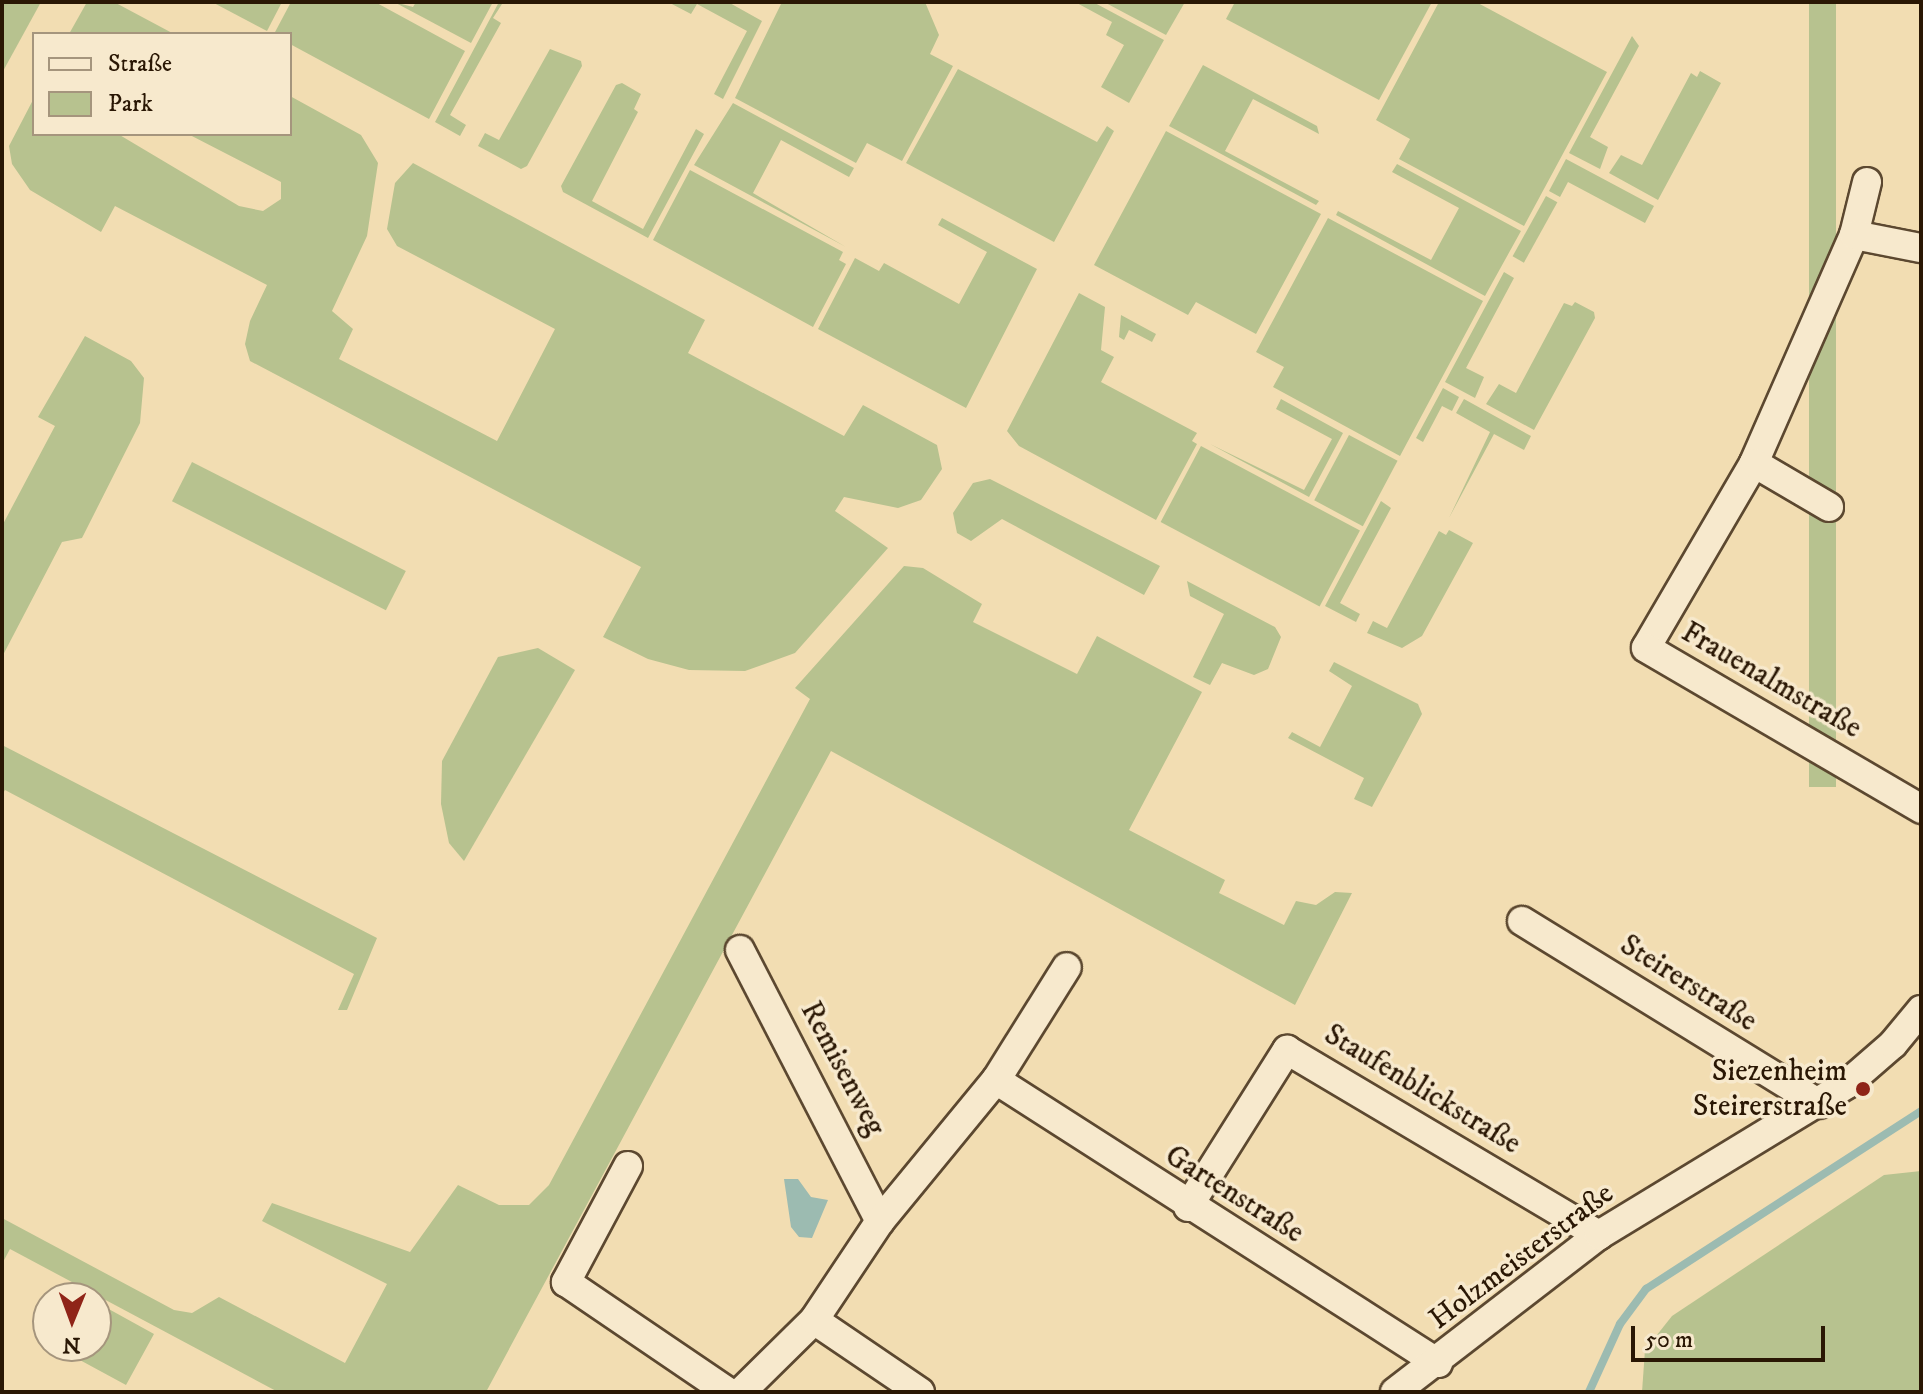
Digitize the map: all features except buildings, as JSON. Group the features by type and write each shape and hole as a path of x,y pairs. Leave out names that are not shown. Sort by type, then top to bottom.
{"street":[{"name":"Frauenalmstraße","path":"1867,182 1854,235 1754,463 1646,648 1921,809"},
{"path":"1854,235 1921,248"},
{"path":"1754,463 1829,507"},
{"name":"Steirerstraße","path":"1522,921 1819,1104"},
{"name":"Remisenweg","path":"740,950 880,1221"},
{"path":"741,1392 814,1320 880,1221 996,1080 1067,967"},
{"name":"Holzmeisterstraße","path":"1395,1392 1438,1363 1599,1235 1819,1104 1893,1044 1921,1010"},
{"name":"Staufenblickstraße","path":"1188,1207 1287,1050 1599,1235"},
{"name":"Gartenstraße","path":"996,1080 1188,1207 1438,1363"},
{"path":"628,1166 566,1282 728,1392"},
{"path":"814,1320 920,1392"}],"green space":[{"path":"2,2 41,2 2,73"},
{"path":"87,2 114,2 170,32 70,32"},
{"path":"212,2 282,2 267,31"},
{"path":"291,2 375,2 465,51 429,119 292,45 292,32 275,32"},
{"path":"394,2 413,7 416,2 493,2 471,43"},
{"path":"499,2 511,3 502,4 493,18 501,23 450,115 466,125 460,136 435,122"},
{"path":"668,2 728,2 762,21 723,99 714,94 747,31 697,4 691,14"},
{"path":"782,2 925,2 939,35 930,54 953,66 902,161 867,143 856,163 735,98"},
{"path":"1075,2 1093,2 1164,40 1129,103 1101,87 1124,45 1106,35 1112,22"},
{"path":"1104,2 1185,2 1166,35"},
{"path":"1235,2 1432,2 1379,100 1226,19"},
{"path":"1439,2 1476,2 1607,72 1524,226 1399,159 1410,139 1376,120"},
{"path":"1809,2 1836,2 1836,787 1809,787"},
{"path":"1632,36 1639,46 1590,137 1608,147 1600,169 1569,153"},
{"path":"550,49 581,61 582,66 527,166 521,169 478,146 485,133 499,140"},
{"path":"1203,65 1317,126 1319,134 1253,99 1225,151 1319,201 1316,205 1169,126"},
{"path":"958,69 1097,142 1107,126 1114,131 1054,242 906,163"},
{"path":"1700,71 1721,83 1658,200 1609,173 1621,155 1642,165 1691,73 1697,77"},
{"path":"622,83 641,94 634,109 638,112 592,201 643,229 696,129 704,134 648,238 563,192 561,186 616,85"},
{"path":"292,97 361,135 378,163 367,236 332,311 353,329 339,359 497,441 555,329 397,246 387,229 395,183 413,163 705,320 688,353 844,436 863,405 937,445 942,469 921,500 898,508 844,497 835,511 888,548 795,653 745,671 689,670 648,659 603,637 641,567 250,361 245,344 250,321 267,285 115,206 101,232 30,190 12,164 9,146 32,102 32,136 121,136 239,206 263,211 281,199 281,182 192,136 292,136"},
{"path":"733,103 854,168 849,177 781,140 753,193 846,247 694,165"},
{"path":"1166,131 1321,214 1256,334 1196,302 1188,315 1094,265"},
{"path":"1566,159 1654,206 1645,223 1568,182 1560,197 1549,191"},
{"path":"1397,164 1521,231 1485,296 1336,215 1338,211 1431,260 1459,208 1392,172"},
{"path":"690,170 843,252 839,260 846,264 813,327 653,240"},
{"path":"1546,196 1557,202 1524,263 1513,256"},
{"path":"942,218 1037,269 966,408 818,329 855,258 879,271 884,263 959,304 987,252 938,225"},
{"path":"1328,218 1483,301 1400,456 1273,387 1284,367 1256,352"},
{"path":"1504,272 1514,278 1466,368 1484,377 1475,398 1445,382"},
{"path":"1079,293 1105,307 1101,350 1114,357 1101,382 1197,433 1192,441 1197,444 1156,520 1019,446 1007,431"},
{"path":"1575,302 1594,312 1595,318 1534,430 1486,404 1499,384 1516,393 1564,303 1572,306"},
{"path":"1121,315 1156,334 1152,342 1129,330 1124,340 1119,337"},
{"path":"85,336 131,361 144,378 140,423 82,538 62,542 2,657 2,526 55,426 38,417"},
{"path":"1443,388 1459,397 1452,411 1442,406 1423,442 1416,438"},
{"path":"1281,399 1343,433 1309,497 1210,444 1304,490 1332,439 1276,409"},
{"path":"1464,399 1531,436 1524,450 1494,434 1449,518 1490,432 1456,413"},
{"path":"1349,435 1398,461 1363,526 1314,500"},
{"path":"1201,446 1360,531 1320,606 1161,522"},
{"path":"192,462 406,571 386,610 172,501"},
{"path":"990,479 1160,566 1144,595 1002,519 971,541 957,533 953,513 973,483"},
{"path":"1381,501 1391,508 1340,603 1360,614 1356,622 1325,606"},
{"path":"1449,530 1473,543 1422,636 1402,648 1367,633 1373,621 1387,628 1439,531 1446,535"},
{"path":"904,566 923,568 982,604 973,622 1077,674 1097,636 1202,692 1129,830 1225,880 1219,893 1284,925 1296,901 1316,905 1335,892 1352,893 1295,1005 831,751 486,1392 278,1392 112,1303 112,1282 72,1282 10,1249 2,1264 2,1218 174,1310 192,1313 219,1297 345,1363 387,1284 262,1221 272,1203 410,1252 458,1185 499,1205 529,1205 549,1185 810,699 795,688"},
{"path":"1187,581 1275,627 1281,637 1268,669 1254,675 1222,663 1210,685 1193,677 1224,614 1190,596"},
{"path":"538,648 575,670 464,861 449,843 441,804 442,761 498,657"},
{"path":"1334,662 1418,704 1422,714 1372,807 1354,799 1364,778 1288,738 1292,732 1320,747 1352,686 1329,671"},
{"path":"2,745 377,938 347,1010 338,1010 354,974 5,790 2,795"},
{"path":"1921,1171 1921,1392 1642,1392 1645,1350 1672,1316 1884,1175"},
{"path":"112,1311 154,1334 126,1385 84,1362 112,1362"}],"water":[{"path":"784,1179 798,1179 811,1197 828,1200 812,1238 799,1237 791,1227"}],"waterway":[{"path":"1589,1392 1620,1324 1646,1289 1921,1111"}],"place":[{"name":"Siezenheim Steirerstraße","path":"1863,1089"}]}
